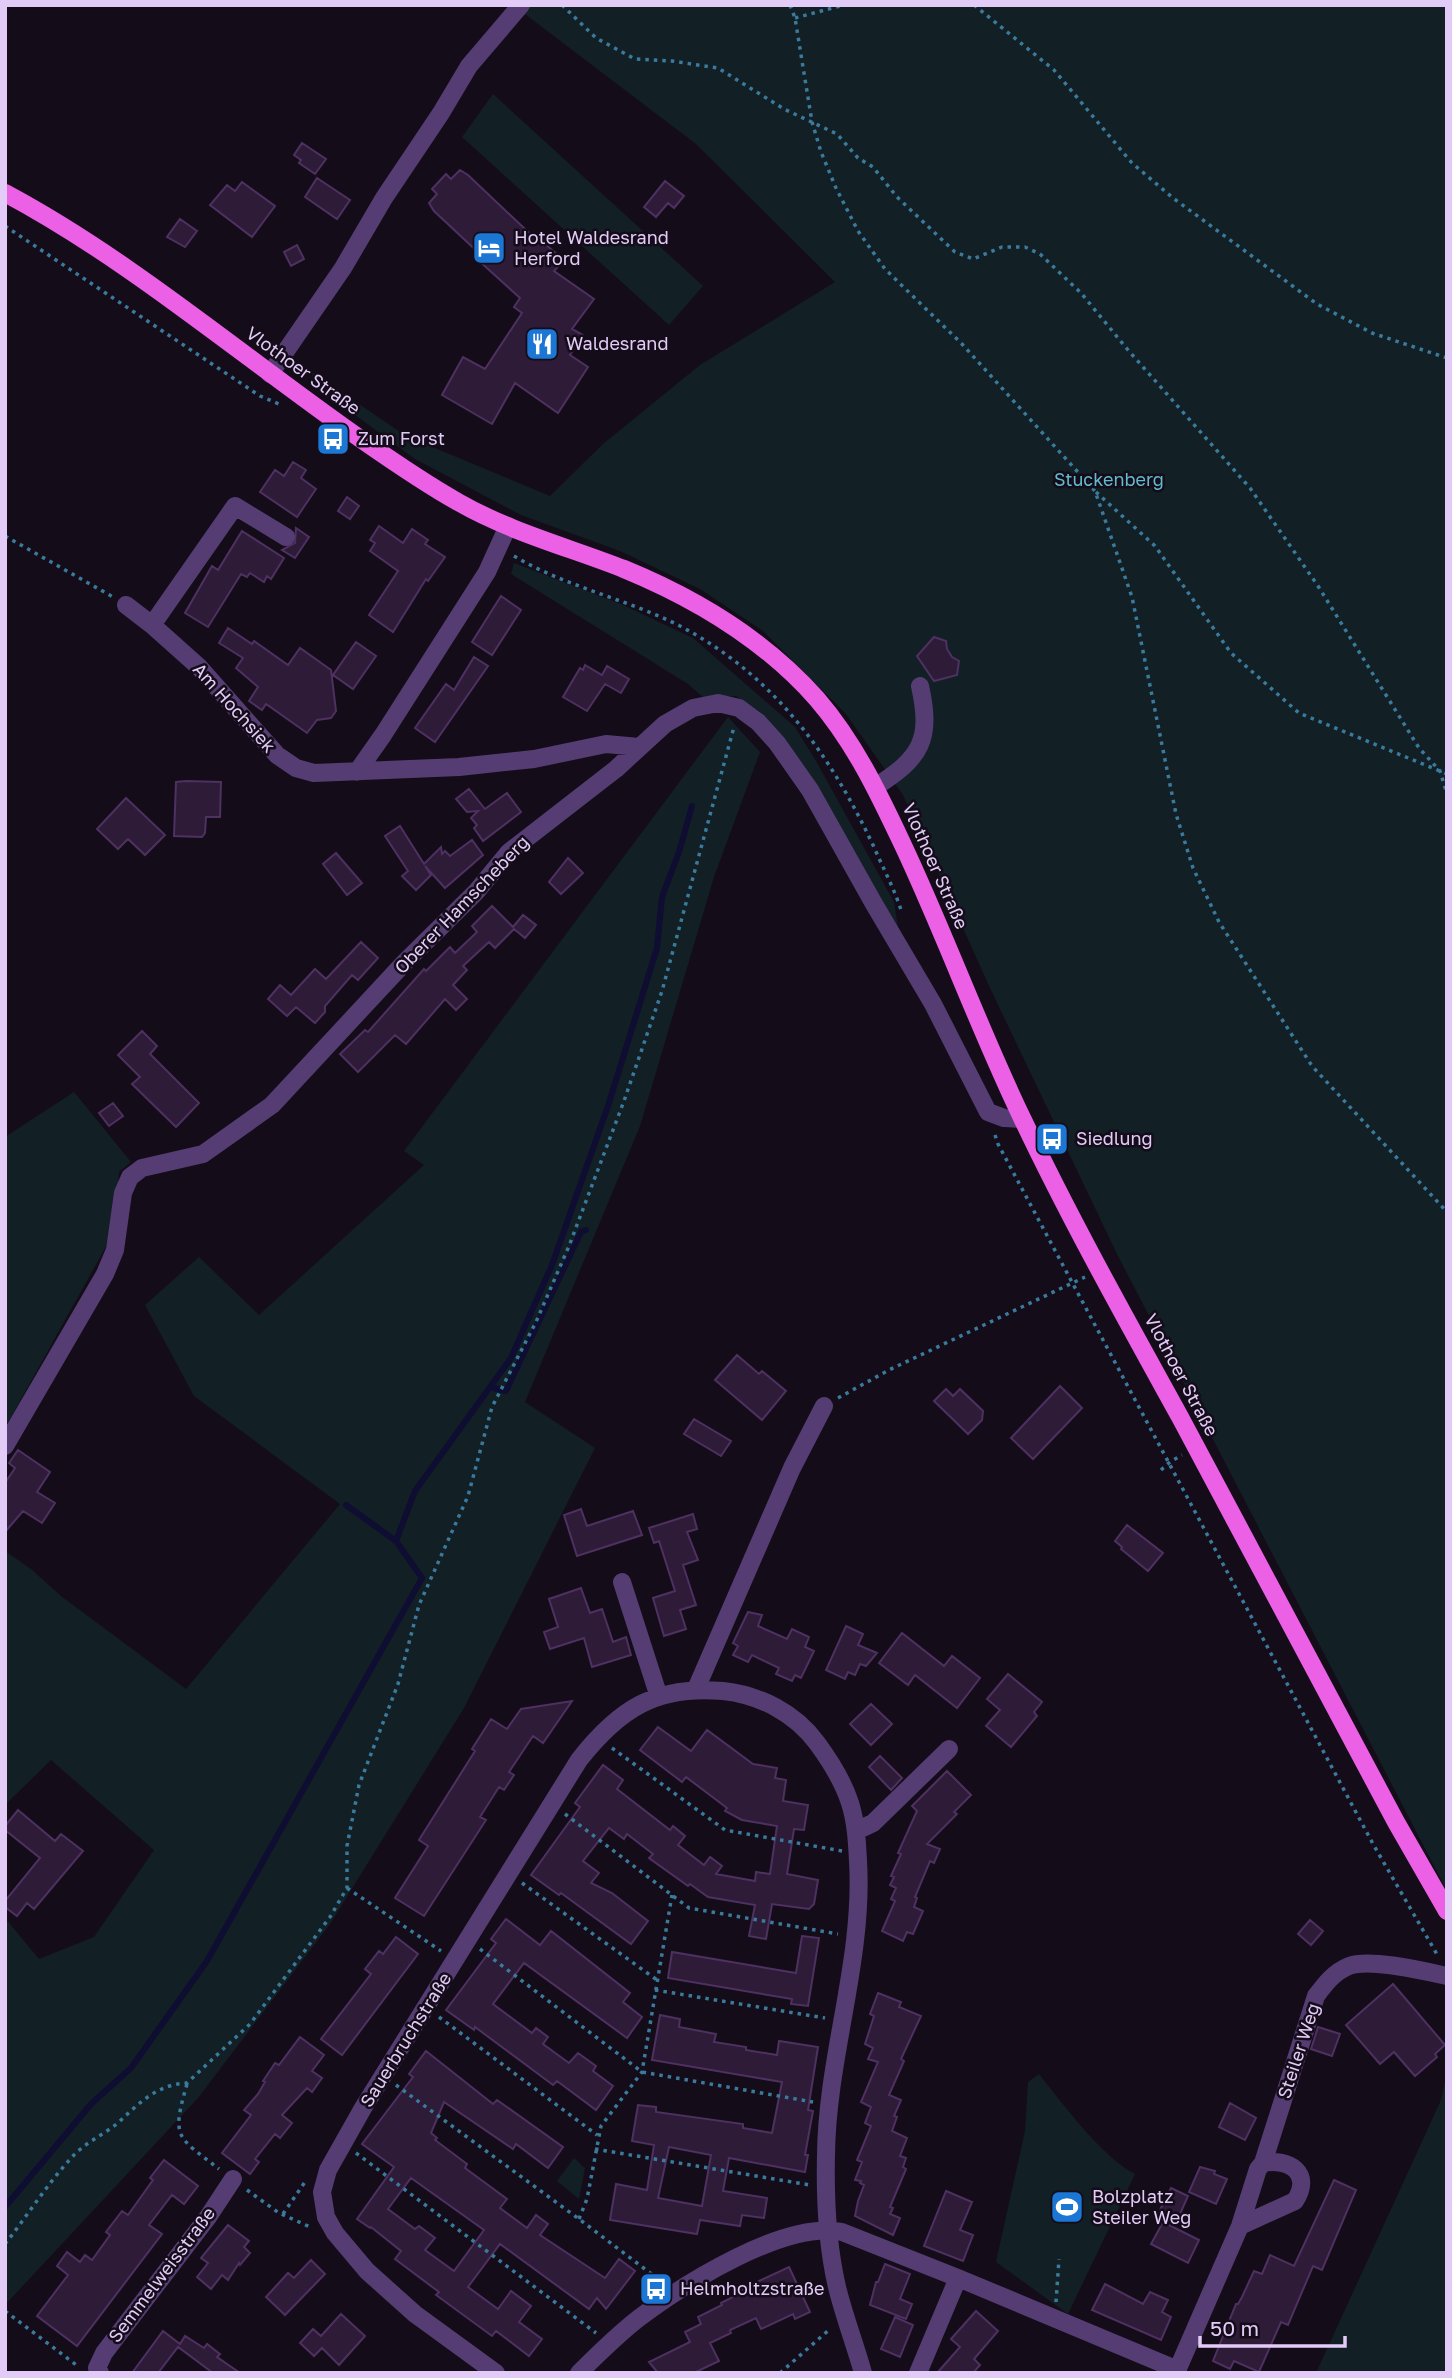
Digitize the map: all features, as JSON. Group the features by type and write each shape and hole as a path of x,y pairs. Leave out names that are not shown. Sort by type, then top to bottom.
{"main road":[{"name":"Vlothoer Straße","path":"5,193 133,274 398,465 459,503 508,526 625,570 685,597 743,632 791,672 817,700 859,757 875,787 924,889 1022,1119 1396,1822 1447,1910"}],"street":[{"path":"270,374 343,268 469,65 521,5"},
{"path":"152,625 235,506 286,537"},
{"path":"357,772 487,572 508,526"},
{"name":"Am Hochsiek","path":"126,606 199,667 277,755 296,768 314,773 459,767 534,759 606,744 639,747"},
{"path":"875,787 904,767 917,751 925,733 926,712 920,687"},
{"name":"Oberer Hamscheberg","path":"5,1446 105,1274 115,1250 123,1193 130,1177 142,1168 203,1154 272,1105 404,963 476,892 509,852 616,769 665,724 692,708 718,703 739,708"},
{"path":"739,708 758,722 777,743 810,790 933,1004 988,1112 1004,1118 1022,1119"},
{"path":"696,1689 792,1468 824,1406"},
{"path":"622,1582 659,1698"},
{"name":"Sauerbruchstraße","path":"496,2373 415,2314 367,2271 335,2233 326,2217 322,2192 328,2170 383,2076 579,1760 611,1722 635,1707 696,1689 762,1699 790,1716 809,1733 835,1768 850,1803 856,1831 860,1889 844,2021 829,2105 826,2154 828,2229 837,2286 863,2373"},
{"path":"856,1831 873,1823 949,1749"},
{"name":"Steiler Weg","path":"1177,2371 1240,2226 1316,1996 1330,1978 1350,1966 1443,1968"},
{"path":"1240,2226 1295,2201 1300,2193 1302,2180 1298,2171 1278,2160 1263,2163"},
{"name":"Semmelweisstraße","path":"98,2370 104,2353 208,2217 233,2179"},
{"path":"579,2373 637,2319 675,2292 762,2246 828,2229 842,2232 958,2278 1177,2371"},
{"path":"918,2373 958,2278"}],"path":[{"path":"562,5 596,38 635,59 673,61 718,68 784,109 837,134 858,158 873,167 897,197 955,252 973,259 1002,247 1025,247 1040,254 1081,293 1250,488 1318,586 1419,748 1440,771 1447,794"},
{"path":"790,5 795,18 812,122 836,188 858,231 885,269 962,344 1095,491 1155,545 1231,653 1299,713 1447,774"},
{"path":"795,18 844,5"},
{"path":"974,5 1054,70 1132,163 1184,206 1317,304 1372,332 1447,358"},
{"path":"1095,491 1132,597 1176,814 1193,868 1213,911 1312,1066 1447,1212"},
{"path":"5,536 103,589 126,606"},
{"path":"335,2233 317,2231 279,2213 183,2141 178,2129 180,2108 187,2083 250,2024 330,1917 347,1888 347,1846 359,1785 398,1684 419,1605 468,1496 492,1407 536,1322 569,1246 628,1088 662,991 739,708"},
{"path":"988,1112 998,1144 1373,1844 1443,1968"},
{"path":"824,1406 889,1370 1073,1282"},
{"path":"1161,1470 1170,1462"},
{"path":"597,1737 724,1830 858,1854"},
{"path":"552,1804 689,1908 856,1936"},
{"path":"509,1874 657,1980"},
{"path":"347,1888 455,1961"},
{"path":"579,2218 587,2199 601,2126 642,2073 672,1895"},
{"path":"468,1940 642,2073 829,2105"},
{"path":"655,1990 844,2021"},
{"path":"426,2008 597,2136"},
{"path":"383,2076 579,2218 675,2292"},
{"path":"5,2244 74,2155 94,2137 115,2125 145,2097 174,2083 187,2083"},
{"path":"343,2143 610,2343"},
{"path":"595,2149 827,2188"},
{"path":"1055,2318 1059,2259"},
{"path":"5,2311 81,2369 98,2370"},
{"path":"780,2373 846,2318"}],"green space":[{"name":"Stuckenberg","path":"513,5 1447,5 1447,1891 1117,1254 990,988 903,795 846,714 763,631 700,589 620,551 521,515 415,459 313,384 312,372 406,436 550,496 603,444 700,365 835,282 696,144"},
{"path":"493,94 703,286 669,325 462,137"},
{"path":"514,563 623,605 693,638 795,727 894,902 899,934 786,740 759,711 736,696 704,698 688,684 511,574"},
{"path":"728,717 760,752 714,877 640,1126 525,1402 595,1448 464,1708 330,1924 198,2098 5,2305 5,1918 39,1959 94,1937 154,1850 51,1760 5,1805 5,1551 186,1689 340,1504 194,1396 145,1305 199,1257 259,1315 424,1165 404,1151"},
{"path":"74,1092 131,1162 119,1172 113,1234 5,1428 5,1137"},
{"path":"1447,2072 1447,2373 1316,2373 1441,2100"},
{"path":"1039,2074 1096,2143 1135,2174 1068,2314 996,2262 1025,2131 1028,2082"},
{"path":"574,2158 585,2168 579,2199 557,2181"}],"building":[{"path":"302,143 326,159 315,174 299,163 301,160 294,155"},
{"path":"460,170 543,246 545,244 564,260 554,271 594,299 572,329 583,335 570,355 588,367 558,413 515,383 492,424 442,395 463,357 485,369 522,313 514,307 520,298 478,260 482,256 434,211 429,203 437,194 432,189 446,174 451,179"},
{"path":"317,178 350,200 337,219 305,197"},
{"path":"665,181 684,196 674,208 668,203 656,217 644,207"},
{"path":"242,182 275,206 252,237 210,205 227,185 235,191"},
{"path":"180,219 197,231 185,247 167,237"},
{"path":"297,245 304,259 291,266 284,252"},
{"path":"293,462 306,470 301,478 316,489 297,517 260,492 275,470 284,476"},
{"path":"347,497 359,506 350,519 338,511"},
{"path":"379,526 403,543 412,529 428,540 425,544 445,557 428,581 426,579 393,632 369,615 398,571 370,551 375,543 370,540"},
{"path":"296,528 309,537 295,558 282,550 295,543"},
{"path":"242,531 284,558 271,579 267,576 264,582 250,573 247,577 241,574 208,627 185,613 212,566 218,570"},
{"path":"501,596 521,610 492,655 472,642"},
{"path":"228,628 252,644 254,641 288,665 300,648 331,670 336,711 331,718 317,720 307,733 266,704 262,710 249,701 258,687 236,668 243,658 219,643"},
{"path":"934,637 946,641 952,657 959,661 957,675 934,681 917,656"},
{"path":"356,642 376,656 353,689 333,675"},
{"path":"474,657 488,666 435,742 415,728 446,684 454,690"},
{"path":"585,665 602,675 607,666 629,679 621,693 605,684 587,711 563,697 580,668 583,670"},
{"path":"176,782 221,782 220,817 206,817 205,833 202,837 174,836"},
{"path":"469,789 485,809 507,793 521,812 483,841 471,818 478,811 467,812 456,799"},
{"path":"126,798 165,835 145,855 128,839 118,849 97,829"},
{"path":"400,826 424,864 441,847 442,854 445,851 450,856 472,840 483,855 445,888 425,866 431,875 416,890 402,876 408,871 385,836"},
{"path":"336,853 362,883 347,895 323,864"},
{"path":"568,858 583,873 561,894 549,882"},
{"path":"492,906 513,927 523,915 536,925 525,938 514,929 495,948 489,942 463,966 467,970 453,985 467,999 456,1010 445,999 406,1044 395,1035 358,1072 340,1054 365,1030 368,1032 424,969 426,971 450,947 455,953 477,932 472,926"},
{"path":"361,942 378,958 358,980 352,975 325,1006 325,1012 315,1023 296,1007 287,1016 268,999 280,985 291,995 315,969 326,979"},
{"path":"142,1031 157,1046 150,1054 199,1103 176,1127 132,1084 140,1077 118,1055"},
{"path":"113,1103 123,1116 109,1126 99,1113"},
{"path":"737,1355 759,1374 762,1371 786,1391 762,1420 715,1380"},
{"path":"1060,1386 1082,1408 1033,1459 1011,1438"},
{"path":"946,1389 953,1396 960,1389 983,1411 982,1420 968,1434 934,1401"},
{"path":"694,1419 731,1441 721,1456 684,1434"},
{"path":"18,1450 50,1472 37,1492 55,1503 42,1523 23,1511 5,1532 5,1483 15,1468 9,1463"},
{"path":"581,1509 587,1526 633,1511 642,1535 577,1556 564,1515"},
{"path":"693,1514 697,1529 687,1532 698,1560 683,1565 696,1605 680,1610 686,1629 664,1636 653,1598 675,1591 659,1541 654,1543 649,1528"},
{"path":"1127,1525 1163,1553 1148,1571 1115,1541"},
{"path":"581,1588 590,1613 602,1609 613,1642 626,1637 631,1655 592,1667 584,1638 550,1649 544,1632 558,1627 549,1599"},
{"path":"748,1612 762,1615 758,1626 787,1639 792,1629 809,1637 805,1647 814,1651 801,1678 795,1675 792,1681 776,1674 779,1668 752,1655 748,1662 733,1655 738,1646 733,1643"},
{"path":"846,1626 863,1634 858,1645 877,1653 866,1666 860,1664 855,1675 848,1672 845,1679 826,1670"},
{"path":"902,1633 944,1666 952,1656 980,1678 957,1708 915,1675 908,1685 879,1663"},
{"path":"1008,1674 1042,1702 1034,1712 1037,1716 1011,1747 986,1726 1000,1710 987,1699"},
{"path":"572,1701 543,1743 533,1736 509,1772 514,1775 504,1790 499,1787 480,1817 486,1820 424,1916 395,1898 428,1846 419,1840 475,1751 472,1749 491,1719 507,1729 521,1709"},
{"path":"871,1704 892,1724 871,1745 850,1724"},
{"path":"658,1727 691,1751 707,1730 753,1764 777,1768 775,1778 786,1780 783,1801 808,1805 804,1830 794,1829 787,1874 818,1880 814,1904 809,1909 772,1904 766,1939 749,1936 755,1905 708,1897 649,1858 653,1854 627,1834 624,1839 609,1828 583,1861 599,1873 591,1883 612,1893 648,1921 631,1944 561,1893 559,1895 531,1875 580,1807 575,1803 603,1765 623,1780 617,1789 670,1830 673,1826 685,1836 678,1845 704,1865 710,1857 722,1866 716,1874 755,1881 756,1872 770,1874 777,1826 742,1820 725,1811 727,1808 686,1777 682,1782 640,1750"},
{"path":"880,1756 902,1778 891,1790 869,1767"},
{"path":"947,1771 971,1795 954,1812 957,1814 927,1844 940,1849 934,1863 930,1861 915,1897 914,1907 923,1911 913,1934 907,1932 903,1941 882,1931 895,1901 891,1899 896,1888 890,1885 894,1877 891,1876 917,1811 912,1806"},
{"path":"18,1810 55,1841 61,1834 83,1851 34,1909 27,1903 17,1916 5,1907 5,1901 40,1858 5,1830 5,1826"},
{"path":"506,1919 540,1945 551,1931 630,1993 623,2002 642,2017 627,2038 524,1963 493,2004 532,2033 536,2028 548,2037 543,2044 569,2063 578,2053 596,2066 593,2071 613,2086 596,2110 557,2081 553,2085 475,2027 474,2030 446,2010 496,1943 491,1939"},
{"path":"1310,1920 1323,1931 1311,1945 1298,1934"},
{"path":"802,1936 819,1938 808,2006 791,2004 792,1999 668,1978 672,1952 796,1973"},
{"path":"396,1937 418,1954 342,2055 321,2039 371,1974 365,1969 379,1951 383,1954"},
{"path":"1393,1984 1445,2045 1435,2054 1437,2057 1415,2076 1394,2052 1380,2064 1346,2025"},
{"path":"878,1993 901,2002 899,2007 921,2016 901,2059 904,2061 889,2095 901,2100 894,2116 897,2117 892,2131 907,2138 900,2156 906,2158 903,2167 906,2169 890,2207 893,2208 890,2214 900,2218 893,2235 855,2216 864,2185 855,2180 862,2162 857,2160 871,2126 865,2123 871,2107 861,2102 878,2062 868,2059 873,2048 865,2044 874,2016 870,2014"},
{"path":"660,2015 680,2019 679,2027 716,2034 714,2042 746,2047 746,2050 777,2055 779,2041 818,2047 808,2110 813,2111 805,2155 808,2155 805,2172 729,2158 723,2191 767,2198 764,2218 742,2215 740,2226 700,2220 697,2234 610,2220 616,2184 647,2190 654,2145 632,2141 638,2105 656,2107 656,2112 743,2124 743,2128 772,2133 782,2082 652,2060","holes":["669,2147 711,2155 702,2206 658,2198"]},
{"path":"1318,2027 1340,2034 1332,2056 1311,2049"},
{"path":"300,2037 324,2055 312,2071 322,2078 312,2092 307,2088 282,2115 292,2123 280,2138 275,2134 255,2159 259,2162 250,2174 222,2153 251,2115 244,2110 258,2094 275,2063 279,2065"},
{"path":"426,2051 493,2104 497,2100 563,2147 548,2168 516,2144 513,2149 444,2102 431,2133 437,2138 435,2140 467,2164 465,2168 507,2199 500,2208 527,2228 536,2215 548,2224 540,2235 605,2278 619,2259 635,2271 606,2309 597,2298 589,2309 500,2244 468,2287 498,2309 511,2291 531,2306 519,2322 542,2339 529,2356 496,2331 492,2336 436,2295 439,2292 395,2259 401,2251 357,2219 394,2167 362,2144 413,2077 409,2074","holes":["411,2178 484,2230 454,2271 425,2250 435,2238 419,2226 415,2229 388,2209"]},
{"path":"1230,2103 1256,2118 1245,2140 1219,2127"},
{"path":"164,2160 198,2186 184,2204 172,2195 149,2225 162,2234 77,2346 37,2316 68,2275 57,2266 67,2252 80,2262 85,2255 92,2260 110,2235 106,2232 122,2211 128,2215"},
{"path":"1200,2167 1215,2171 1214,2174 1227,2179 1216,2204 1189,2192"},
{"path":"1334,2180 1356,2190 1322,2270 1313,2266 1288,2325 1281,2322 1259,2372 1234,2361 1230,2369 1213,2361 1236,2304 1254,2271 1262,2274 1270,2255 1294,2266"},
{"path":"1171,2188 1188,2196 1177,2221 1160,2210"},
{"path":"946,2191 972,2202 960,2230 973,2235 963,2261 924,2246"},
{"path":"1163,2222 1199,2240 1188,2263 1151,2244"},
{"path":"228,2225 249,2241 244,2247 250,2253 240,2265 239,2263 228,2280 222,2275 211,2289 197,2277 208,2263 201,2258"},
{"path":"311,2260 325,2274 285,2315 266,2297 288,2273 294,2278"},
{"path":"885,2264 910,2274 900,2299 912,2304 906,2319 870,2305 876,2282"},
{"path":"789,2267 810,2312 795,2319 793,2314 761,2329 756,2318 730,2330 731,2333 710,2343 719,2361 694,2373 658,2373 649,2362 690,2342 685,2332 701,2324 698,2317 743,2292 742,2289"},
{"path":"1105,2284 1143,2304 1150,2292 1168,2300 1162,2312 1171,2317 1161,2340 1092,2310"},
{"path":"976,2311 998,2331 974,2359 980,2365 973,2373 937,2373 960,2347 951,2339"},
{"path":"341,2314 365,2336 339,2365 322,2348 314,2356 300,2343 313,2329 321,2336"},
{"path":"895,2317 913,2325 900,2357 881,2349"},
{"path":"163,2331 180,2344 185,2336 204,2348 207,2344 220,2354 217,2357 240,2373 213,2373 178,2347 158,2373 132,2373"}],"waterway":[{"path":"5,2207 91,2104 131,2068 207,1961 422,1578 396,1541 415,1491 511,1358 552,1265 608,1106 657,948 662,897 692,806"},
{"path":"490,1387 506,1391 581,1232 586,1230"},
{"path":"346,1505 396,1541"}],"place":[{"name":"Hotel Waldesrand Herford","path":"489,248"},
{"name":"Waldesrand","path":"542,344"},
{"name":"Zum Forst","path":"333,439"},
{"name":"Siedlung","path":"1052,1139"},
{"name":"Bolzplatz Steiler Weg","path":"1067,2207"},
{"name":"Helmholtzstraße","path":"656,2289"}]}
